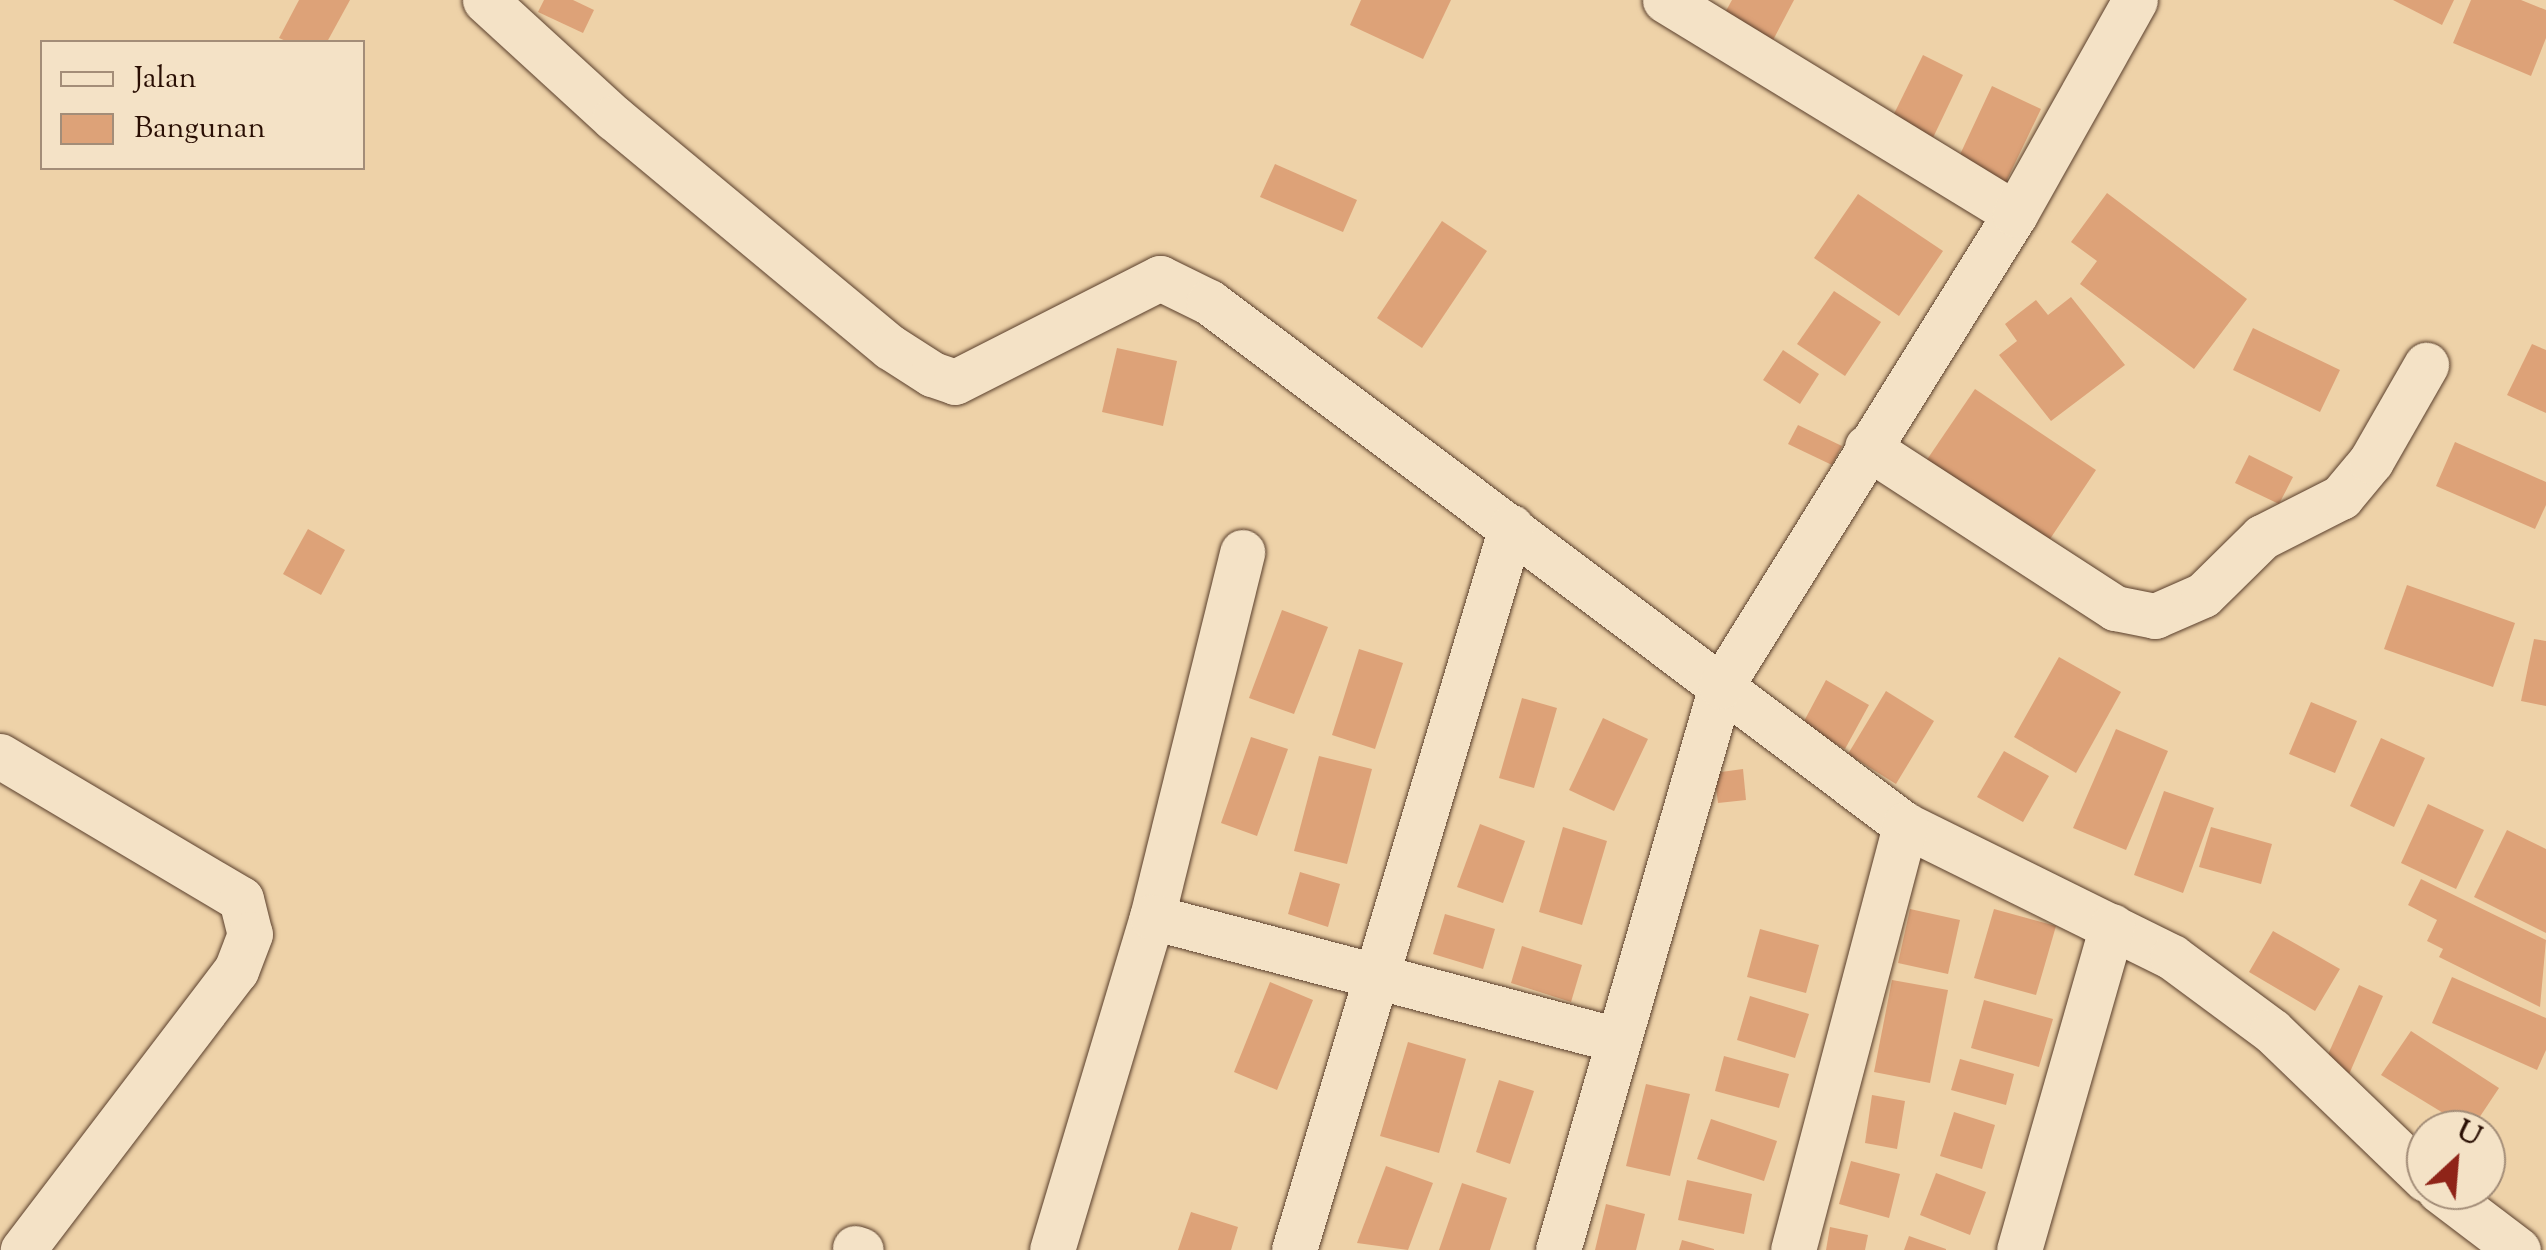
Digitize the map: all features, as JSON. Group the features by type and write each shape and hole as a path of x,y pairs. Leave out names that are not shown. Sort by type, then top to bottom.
{"street":[{"path":"1665,0 2015,214"},
{"path":"1558,1250 1721,686 2015,214 2135,0"},
{"path":"494,3 614,118 890,347 932,374 955,382 1160,278 1278,349 1906,825 2172,957 2272,1031 2406,1160"},
{"path":"1867,447 2115,608 2155,616 2203,595 2262,536 2341,496 2370,461 2426,365"},
{"path":"1294,1250 1380,980 1511,528"},
{"path":"1052,1250 1152,916 1242,552"},
{"path":"0,756 240,899 250,934 236,970 23,1250"},
{"path":"1793,1250 1906,825"},
{"path":"1152,916 1380,980 1618,1040"},
{"path":"2019,1250 2112,926"},
{"path":"2465,1210 2518,1250"}],"building":[{"path":"299,0 350,0 328,40 279,38"},
{"path":"544,0 573,0 594,10 583,33 538,12"},
{"path":"1361,0 1451,0 1423,59 1350,25"},
{"path":"1732,0 1794,0 1771,44 1722,18"},
{"path":"2393,0 2454,0 2442,25"},
{"path":"2471,0 2521,0 2546,10 2546,38 2531,76 2453,43"},
{"path":"1923,55 1963,75 1929,146 1888,126"},
{"path":"1992,86 2041,109 2005,184 1957,161"},
{"path":"1275,164 1357,200 1343,232 1260,197"},
{"path":"2107,193 2247,299 2194,369 2080,284 2097,261 2071,242"},
{"path":"1858,194 1943,251 1899,316 1814,258"},
{"path":"1442,221 1487,251 1422,348 1377,318"},
{"path":"1834,291 1881,322 1845,376 1797,344"},
{"path":"2071,297 2125,365 2051,421 1999,355 2017,341 2005,324 2036,300 2048,315"},
{"path":"2253,328 2340,370 2320,412 2233,370"},
{"path":"2532,344 2546,350 2546,413 2507,395"},
{"path":"1117,348 1177,361 1163,426 1102,412"},
{"path":"1783,350 1819,374 1800,404 1763,380"},
{"path":"1975,389 2096,470 2046,545 1924,464"},
{"path":"1798,425 1842,446 1832,465 1788,444"},
{"path":"2455,442 2546,482 2546,505 2535,529 2436,486"},
{"path":"2249,455 2293,477 2279,504 2235,483"},
{"path":"308,529 345,550 321,595 283,574"},
{"path":"2407,585 2515,623 2493,687 2384,649"},
{"path":"1282,610 1328,627 1294,714 1249,698"},
{"path":"2534,639 2546,641 2546,706 2521,701"},
{"path":"1359,649 1403,663 1375,749 1332,735"},
{"path":"2059,657 2121,692 2076,773 2014,737"},
{"path":"1826,680 1869,705 1845,749 1802,725"},
{"path":"1886,691 1934,721 1896,784 1848,754"},
{"path":"1522,698 1557,708 1534,788 1499,778"},
{"path":"2311,702 2357,721 2335,773 2289,754"},
{"path":"1603,718 1648,739 1614,811 1569,790"},
{"path":"2116,729 2168,751 2126,850 2073,828"},
{"path":"1251,737 1288,749 1257,836 1221,823"},
{"path":"2381,738 2425,758 2394,827 2350,806"},
{"path":"2004,751 2049,776 2023,822 1977,797"},
{"path":"1319,756 1372,769 1347,864 1294,851"},
{"path":"1743,769 1746,800 1718,803 1714,773"},
{"path":"2164,791 2214,808 2183,893 2134,875"},
{"path":"2428,804 2484,830 2456,889 2401,863"},
{"path":"1480,824 1525,841 1503,903 1457,887"},
{"path":"1563,827 1607,841 1582,925 1539,912"},
{"path":"2211,827 2272,844 2261,884 2199,867"},
{"path":"2507,830 2546,849 2546,933 2474,897"},
{"path":"1300,872 1340,884 1328,927 1288,914"},
{"path":"2421,879 2546,940 2540,1007 2439,957 2443,949 2427,941 2437,920 2408,905"},
{"path":"1910,909 1960,920 1948,974 1898,963"},
{"path":"1994,909 2056,926 2036,995 1974,978"},
{"path":"1445,914 1495,929 1483,969 1433,954"},
{"path":"1760,929 1819,945 1806,993 1747,977"},
{"path":"2273,931 2340,969 2315,1011 2249,972"},
{"path":"1522,946 1582,965 1571,1002 1511,983"},
{"path":"2452,977 2546,1018 2546,1050 2537,1070 2432,1023"},
{"path":"1892,980 1948,990 1930,1083 1874,1072"},
{"path":"1270,982 1313,1000 1277,1090 1234,1072"},
{"path":"2359,985 2383,996 2347,1079 2322,1068"},
{"path":"1750,996 1809,1014 1795,1058 1737,1040"},
{"path":"1984,1000 2053,1019 2039,1067 1971,1048"},
{"path":"2411,1031 2499,1088 2484,1110 2438,1110 2381,1075"},
{"path":"1408,1042 1466,1059 1439,1153 1380,1136"},
{"path":"1724,1056 1789,1074 1779,1108 1715,1091"},
{"path":"1960,1059 2014,1074 2006,1105 1951,1090"},
{"path":"1499,1080 1534,1091 1510,1164 1476,1152"},
{"path":"1646,1084 1690,1094 1670,1176 1626,1166"},
{"path":"1872,1095 1905,1101 1897,1149 1865,1143"},
{"path":"1954,1112 1995,1125 1982,1169 1940,1156"},
{"path":"1711,1119 1777,1141 1764,1181 1697,1159"},
{"path":"1851,1161 1900,1174 1889,1218 1839,1204"},
{"path":"1386,1166 1433,1183 1408,1250 1357,1243"},
{"path":"1936,1173 1986,1192 1970,1235 1920,1215"},
{"path":"1687,1180 1752,1194 1744,1234 1678,1220"},
{"path":"1462,1183 1507,1198 1490,1250 1439,1250"},
{"path":"1606,1204 1645,1214 1636,1250 1595,1250"},
{"path":"1191,1212 1238,1227 1231,1250 1178,1250"},
{"path":"1830,1227 1868,1235 1865,1250 1826,1250"},
{"path":"1909,1236 1946,1249 1946,1250 1904,1250"},
{"path":"1682,1240 1714,1249 1714,1250 1679,1250"}]}
